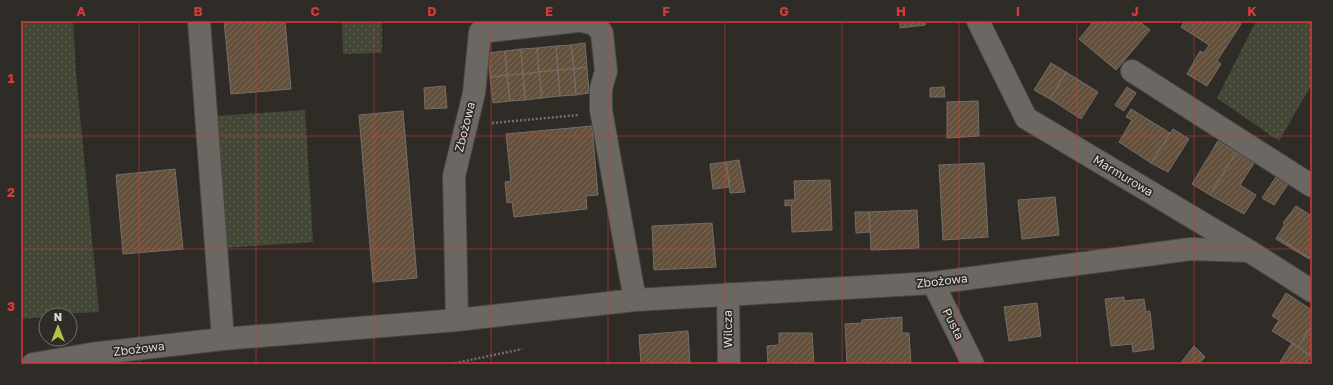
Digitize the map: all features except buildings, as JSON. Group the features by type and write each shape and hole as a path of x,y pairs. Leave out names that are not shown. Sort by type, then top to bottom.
{"street":[{"path":"198,21 223,339"},
{"name":"Zbożowa","path":"456,320 454,176 474,93 480,32 577,21"},
{"path":"582,21 595,24 602,33 606,71 601,89 601,110 635,300"},
{"name":"Marmurowa","path":"978,21 1026,118 1249,251 1312,291"},
{"path":"1132,71 1312,186"},
{"name":"Zbożowa","path":"33,364 91,354 223,339 456,320 635,300 933,283 1191,249 1249,251"},
{"name":"Pusta","path":"933,283 974,364"},
{"name":"Wilcza","path":"728,294 729,364"}],"path":[{"path":"466,126 585,114"},
{"path":"451,364 522,349"}],"green space":[{"path":"21,21 73,21 76,73 99,312 78,313 78,307 38,307 38,318 21,319"},
{"path":"342,21 382,21 382,53 343,54"},
{"path":"1256,21 1312,21 1312,84 1279,141 1217,98"},
{"path":"305,110 313,242 224,248 216,116"}]}
